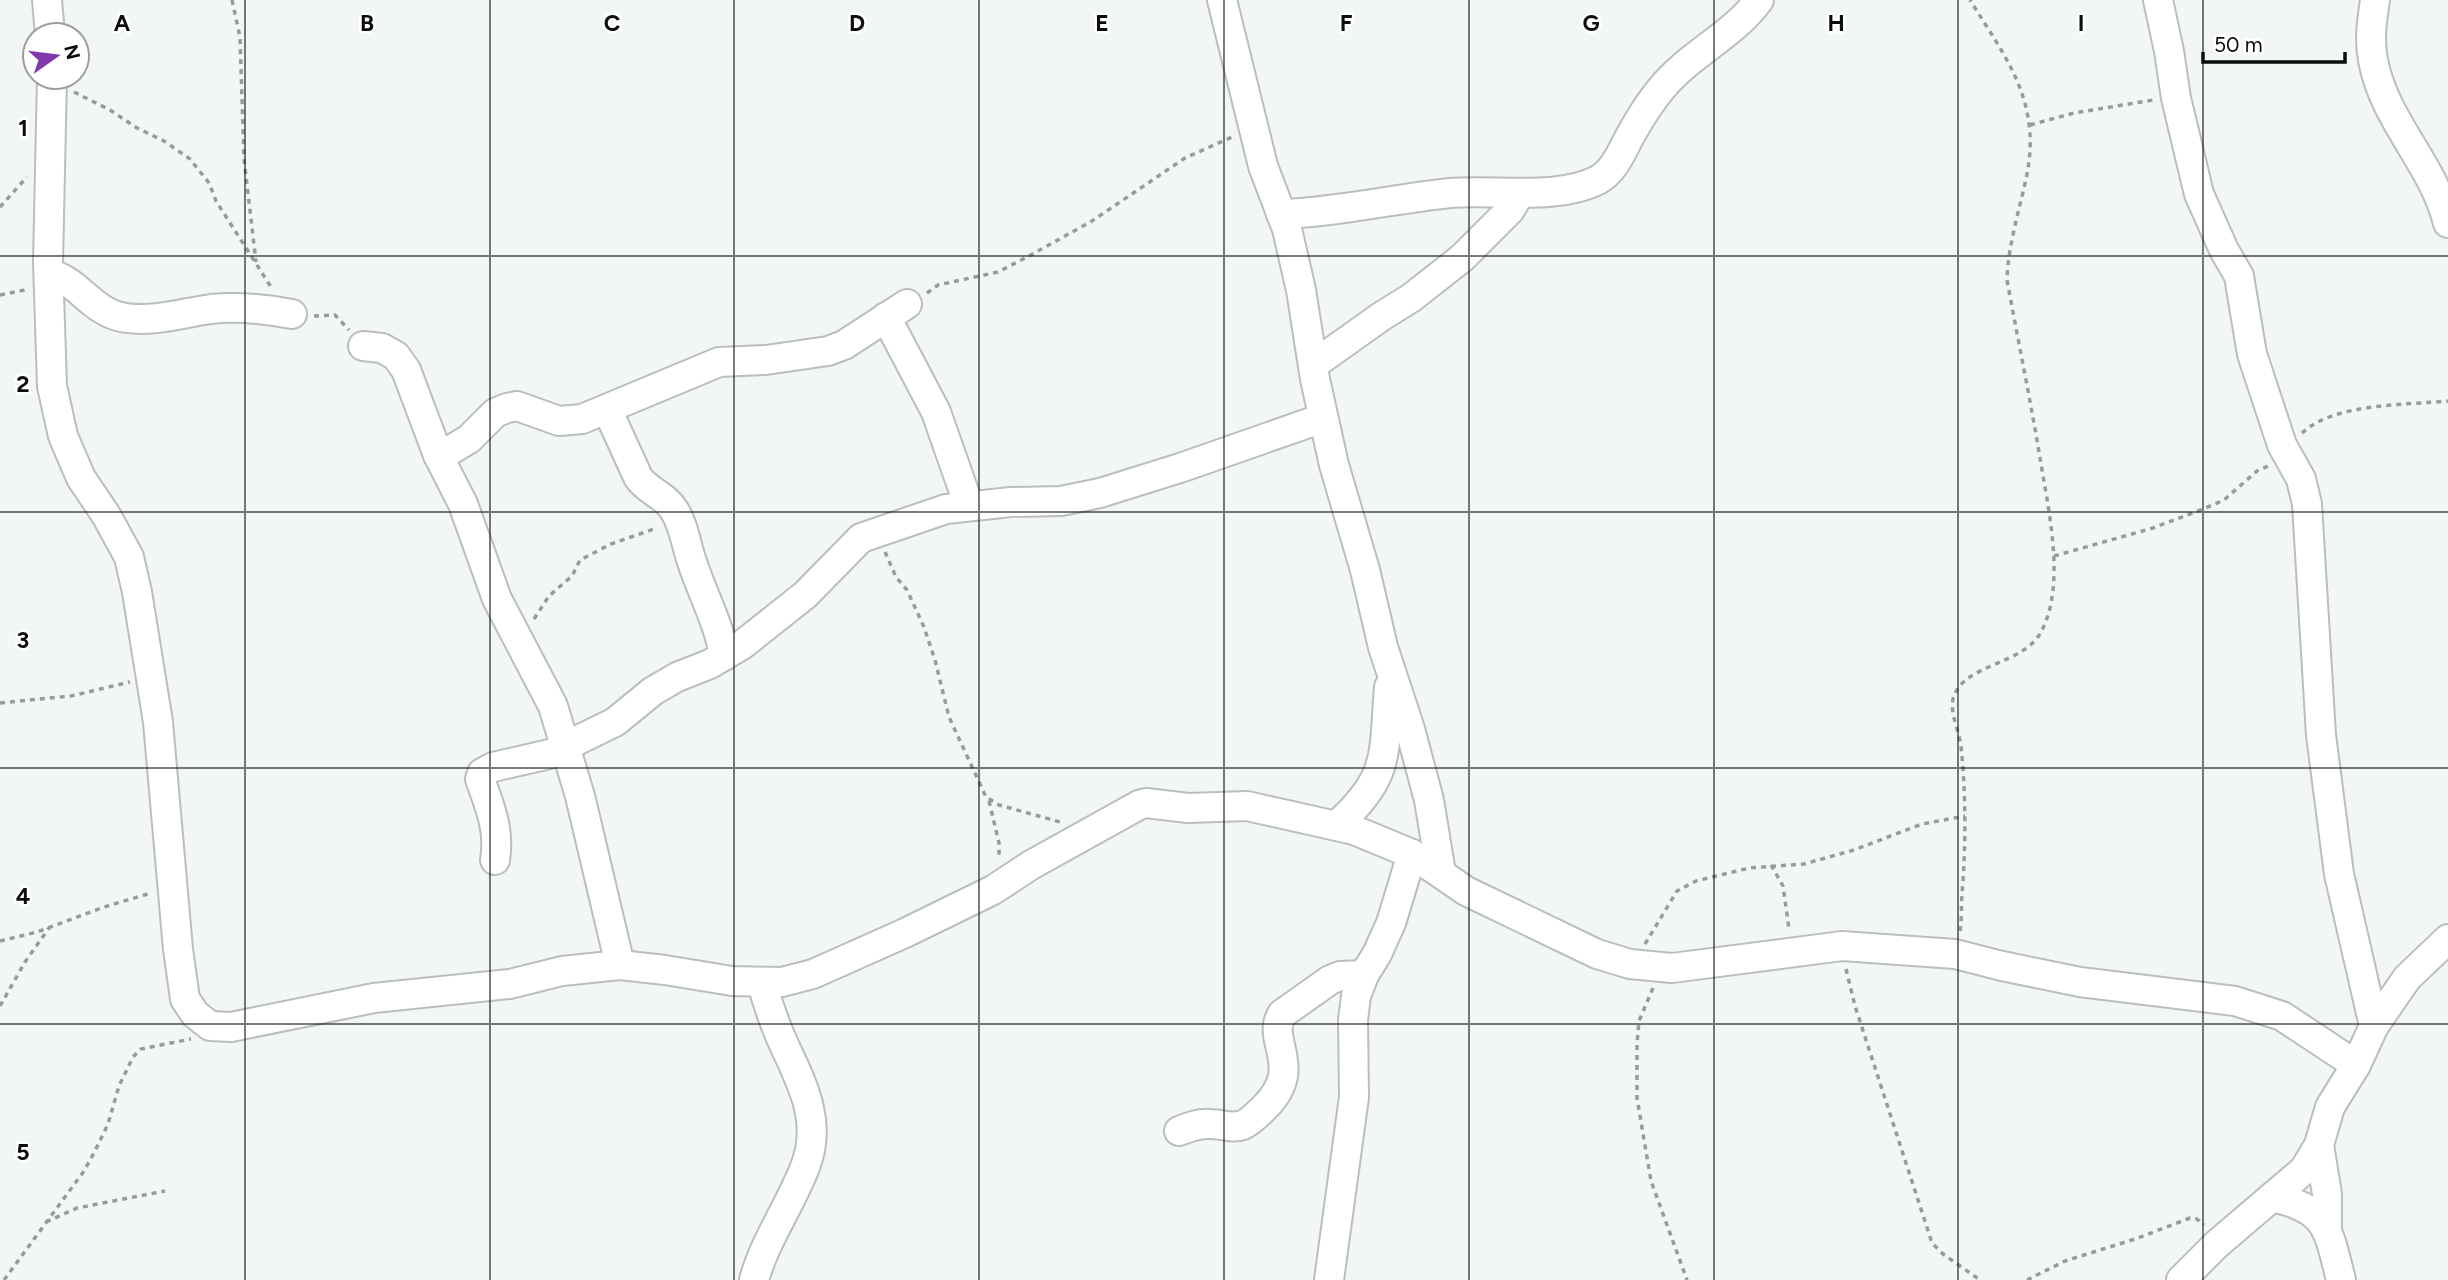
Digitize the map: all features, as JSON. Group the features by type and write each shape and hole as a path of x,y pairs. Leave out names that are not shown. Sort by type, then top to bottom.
{"street":[{"path":"47,0 49,21"},
{"path":"1222,0 1263,166 1281,214 1301,290 1313,365 1334,465 1429,800 1441,873"},
{"path":"1281,214 1326,212 1376,202 1450,193 1549,193 1595,181 1609,173 1633,130 1662,88 1688,62 1735,27 1759,0"},
{"path":"2158,0 2176,98 2199,194 2239,276 2252,354 2287,455 2301,479 2307,504 2321,735 2339,874 2374,1026"},
{"path":"2375,0 2371,43 2372,59 2380,88 2440,194 2448,223"},
{"path":"52,91 48,274 52,386 63,436 81,478 106,515 129,557 158,722 174,912 185,999 195,1014 210,1026 230,1027 374,998 510,984 562,971 621,965 732,981 782,982 813,974 993,890 1091,830 1146,803 1188,808 1247,806 1337,825 1412,854 1466,891 1489,903 1597,954 1630,964 1672,968 1842,946 1955,954 2080,982 2235,1001 2282,1016 2356,1065"},
{"path":"1313,365 1411,298 1462,258 1510,210 1520,193"},
{"path":"48,274 61,276 94,305 108,314 124,318 164,319 212,309 249,308 292,314"},
{"path":"438,455 469,439 495,413 507,408 517,406 559,421 582,419 719,362 828,351 844,345 896,310 969,506"},
{"path":"363,346 382,348 396,356 409,377 438,455 463,504 497,599 553,706 567,748 621,965"},
{"path":"607,409 638,477 644,485 664,498 680,522 701,586 719,629 724,656"},
{"path":"495,860 495,821 480,779 482,773 493,767 567,748 615,722 653,691 742,645 784,613 861,538 946,509 1011,502 1061,501 1100,493 1323,418"},
{"path":"1337,825 1369,792 1383,758 1391,670"},
{"path":"1329,1280 1354,1097 1353,1020 1356,996 1391,923 1412,854"},
{"path":"2181,1280 2217,1244 2304,1170 2319,1145 2330,1107 2356,1065 2374,1026 2407,978 2448,939"},
{"path":"1179,1131 1198,1124 1233,1127 1245,1125 1251,1120 1273,1099 1283,1079 1284,1063 1277,1028 1282,1014 1330,980 1340,976 1364,975"},
{"path":"754,1280 766,1246 789,1205 806,1166 812,1135 812,1112 804,1087 785,1047 762,982"},
{"path":"2322,1041 2330,1107"},
{"path":"2319,1145 2327,1194 2327,1229 2341,1280"},
{"path":"2272,1197 2296,1203 2314,1212 2327,1229"}],"path":[{"path":"232,0 240,37 244,159 257,265"},
{"path":"1955,954 1961,925 1965,816 1960,743 1953,711 1954,695 1958,688 1976,674 2024,653 2035,644 2049,612 2054,556 2048,497 2007,280 2008,261 2031,150 2030,125 2022,90 1970,0"},
{"path":"75,91 190,159 209,183 216,201 276,295 292,314 318,317 335,315 363,346"},
{"path":"2030,125 2092,110 2176,98"},
{"path":"896,310 938,285 998,272 1029,256 1092,221 1173,164 1253,124"},
{"path":"0,207 20,183 50,158"},
{"path":"2054,556 2140,532 2224,500 2257,471 2287,455 2308,427 2342,414 2366,409 2448,401"},
{"path":"517,639 536,618 549,596 572,576 580,560 611,544 680,522"},
{"path":"874,532 893,571 907,590 924,627 935,660 948,717 988,799 999,843 997,880 993,890"},
{"path":"0,703 102,690 126,684 150,670"},
{"path":"988,799 999,805 1091,830"},
{"path":"1630,964 1650,938 1677,891 1696,881 1749,867 1804,864 1854,850 1922,824 1965,816"},
{"path":"1771,865 1783,886 1790,933"},
{"path":"0,941 14,940 146,893 160,896 174,912"},
{"path":"0,1006 49,928"},
{"path":"1842,946 1855,1006 1932,1243 1980,1280"},
{"path":"1672,968 1656,984 1639,1021 1637,1098 1651,1181 1687,1280"},
{"path":"4,1280 96,1151 108,1124 119,1086 133,1057 141,1049 190,1039 210,1026"},
{"path":"44,1223 77,1208 165,1191"},
{"path":"2027,1280 2065,1262 2190,1218 2202,1222 2217,1244"}]}
